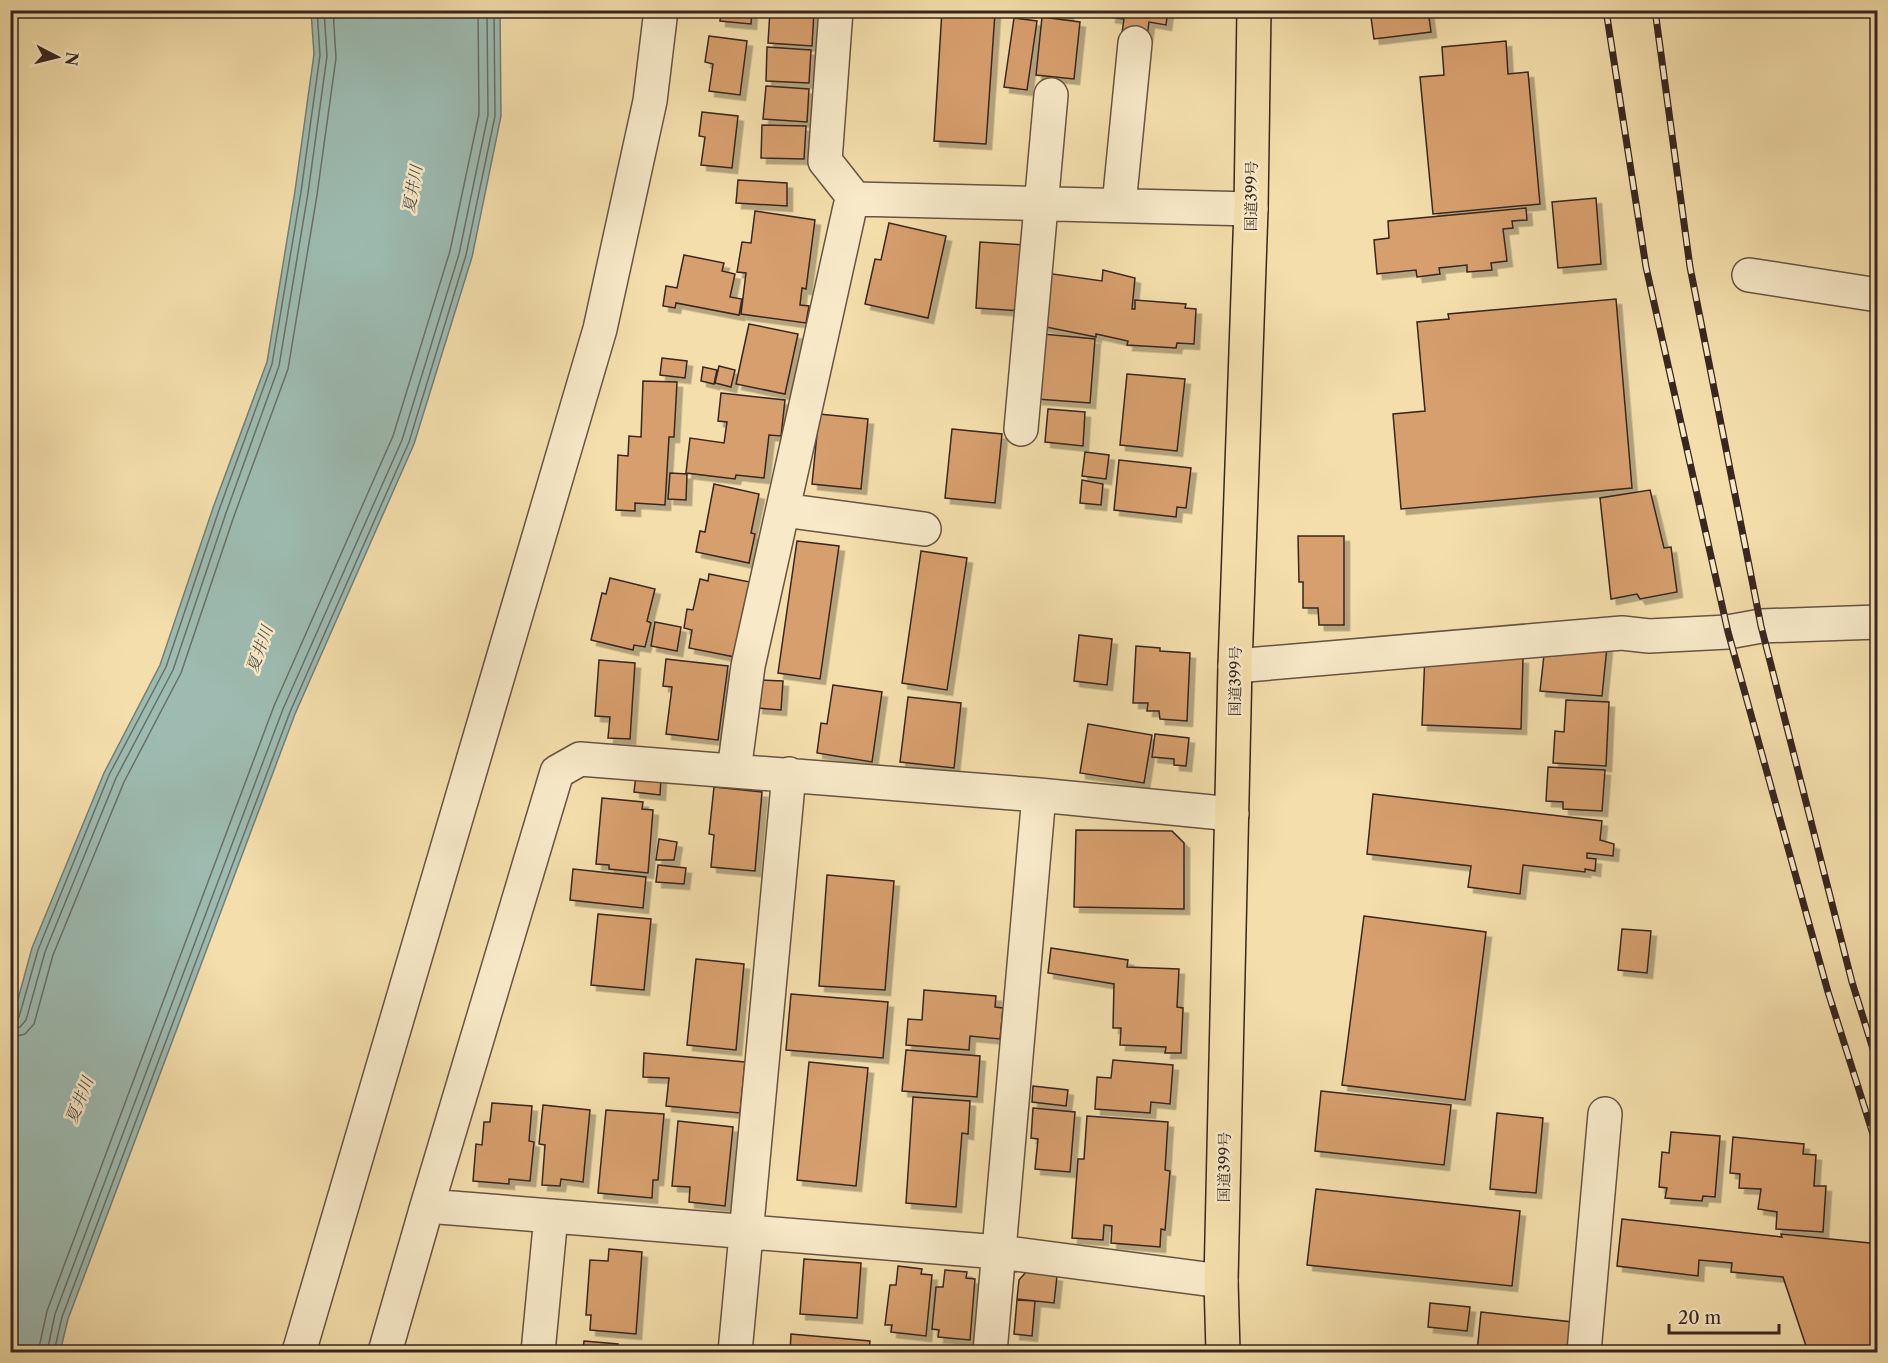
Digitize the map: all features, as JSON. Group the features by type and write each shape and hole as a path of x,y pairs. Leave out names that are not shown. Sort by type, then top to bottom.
{"highway":[{"name":"国道399号","path":"1223,1353 1221,1281 1235,666 1251,209 1254,10"}],"street":[{"path":"299,1353 600,328 650,101 661,10"},
{"path":"836,10 825,161 855,199 1251,209"},
{"path":"1119,205 1135,43"},
{"path":"1021,429 1051,95"},
{"path":"734,771 748,666 850,207 855,199"},
{"path":"1749,275 1878,295"},
{"path":"783,510 924,529"},
{"path":"1235,666 1622,633 1649,636 1728,632 1761,626 1878,622"},
{"path":"385,1353 557,772 580,759 1039,795 1232,814"},
{"path":"735,1353 789,774"},
{"path":"990,1353 1039,795"},
{"path":"1584,1353 1605,1114"},
{"path":"427,1206 999,1252 1221,1281"},
{"path":"538,1353 551,1216"}],"water":[{"name":"夏井川","path":"311,11 500,11 501,116 472,257 414,444 295,714 68,1319 60,1352 11,1352 11,1025 32,948 104,773 160,665 213,508 267,362 295,191 314,54"}],"building":[{"path":"721,10 752,10 751,24 720,21"},
{"path":"770,10 814,11 812,46 768,43"},
{"path":"942,10 995,13 986,144 934,141"},
{"path":"1037,10 1068,10 1068,16"},
{"path":"1111,10 1168,10 1166,25 1149,22 1147,37 1122,33 1124,19 1110,17"},
{"path":"1370,10 1428,10 1431,32 1374,39"},
{"path":"1042,17 1080,22 1074,79 1036,75"},
{"path":"1014,18 1037,21 1027,90 1004,87"},
{"path":"709,36 747,41 740,95 709,91 713,64 705,62"},
{"path":"1506,41 1508,74 1528,72 1540,204 1433,214 1420,77 1444,75 1442,47"},
{"path":"767,47 811,50 809,83 766,81"},
{"path":"766,86 809,89 807,122 763,119"},
{"path":"702,112 738,116 732,168 701,165 705,137 699,136"},
{"path":"762,125 806,126 804,159 761,158"},
{"path":"738,180 787,183 787,206 736,203"},
{"path":"1596,198 1601,264 1558,268 1552,202"},
{"path":"1526,208 1527,220 1512,221 1513,228 1503,229 1507,261 1491,263 1492,270 1467,272 1467,265 1439,268 1440,274 1417,277 1416,270 1377,274 1374,240 1389,238 1388,221"},
{"path":"755,211 815,220 806,289 802,288 800,305 809,306 806,323 741,314 746,273 737,272 742,242 751,243"},
{"path":"889,223 946,236 928,318 865,304 875,259 881,260"},
{"path":"980,242 1026,245 1022,311 976,308"},
{"path":"684,255 724,263 722,271 735,274 730,297 742,299 739,315 676,303 675,308 663,306 666,286 677,288"},
{"path":"1103,270 1135,278 1132,309 1135,309 1135,300 1186,304 1185,308 1196,309 1194,344 1177,343 1176,348 1127,345 1128,341 1036,325 1046,273 1102,281"},
{"path":"1616,299 1632,488 1401,509 1393,414 1425,411 1417,322 1449,319 1448,314"},
{"path":"749,324 798,334 785,394 736,384"},
{"path":"1043,334 1095,339 1090,403 1037,399"},
{"path":"662,358 687,361 685,378 660,375"},
{"path":"719,366 735,370 731,387 715,383"},
{"path":"703,367 717,370 714,384 701,381"},
{"path":"1127,374 1185,379 1177,451 1120,445"},
{"path":"643,381 677,382 674,437 669,437 665,505 635,503 635,511 616,510 618,455 628,456 629,436 641,437"},
{"path":"721,393 785,400 781,436 769,435 764,478 736,475 735,479 686,473 690,438 724,443 727,422 718,421"},
{"path":"1048,409 1085,412 1083,446 1045,442"},
{"path":"819,414 868,419 861,489 812,484"},
{"path":"952,429 1002,434 995,503 945,498"},
{"path":"1085,452 1109,455 1106,479 1082,476"},
{"path":"1119,460 1191,468 1186,508 1177,507 1176,517 1114,510"},
{"path":"670,473 687,474 686,500 668,499"},
{"path":"1082,480 1103,484 1101,505 1080,503"},
{"path":"714,484 759,494 751,533 755,534 749,563 696,552 700,531 705,532"},
{"path":"1650,490 1664,548 1671,547 1677,592 1640,599 1637,594 1611,599 1600,498"},
{"path":"1298,536 1344,536 1344,625 1319,625 1318,608 1303,608 1303,582 1299,582"},
{"path":"797,541 839,546 820,679 778,673"},
{"path":"921,551 967,558 947,690 902,683"},
{"path":"709,574 750,582 735,657 689,648 692,630 684,628 687,609 693,610 700,579 708,581"},
{"path":"610,578 655,589 647,621 651,623 645,647 634,645 633,650 591,640 602,593 606,594"},
{"path":"655,622 681,627 677,651 651,646"},
{"path":"1079,635 1112,639 1107,685 1074,681"},
{"path":"1556,643 1607,647 1602,696 1540,691 1544,655 1555,656"},
{"path":"1136,646 1160,648 1160,651 1190,653 1187,721 1160,719 1159,711 1147,711 1148,703 1133,703"},
{"path":"1425,654 1523,658 1521,729 1422,725"},
{"path":"666,659 728,666 718,740 666,734 672,687 663,686"},
{"path":"599,660 635,663 630,739 608,738 610,717 595,716"},
{"path":"760,680 783,681 781,710 757,708"},
{"path":"833,685 882,692 872,762 817,753 821,723 827,724"},
{"path":"908,697 961,703 954,768 900,762"},
{"path":"1566,700 1609,702 1606,766 1553,763 1555,731 1564,732"},
{"path":"1088,724 1152,735 1144,783 1080,773"},
{"path":"1155,734 1189,738 1186,766 1174,765 1174,759 1152,757"},
{"path":"1548,767 1605,770 1602,811 1563,809 1563,802 1546,801"},
{"path":"636,775 661,777 660,795 634,792"},
{"path":"714,787 762,792 755,871 711,867 714,835 709,834"},
{"path":"1373,794 1602,821 1600,840 1614,844 1613,856 1587,853 1587,858 1596,859 1595,871 1585,869 1585,872 1523,865 1520,894 1468,887 1471,866 1367,854"},
{"path":"602,798 643,802 642,809 653,810 648,873 609,869 609,865 596,864"},
{"path":"1076,830 1172,831 1184,843 1184,909 1074,907"},
{"path":"659,839 677,842 674,860 656,860"},
{"path":"658,865 686,868 684,884 656,882"},
{"path":"573,869 646,877 643,908 570,900"},
{"path":"827,875 894,881 885,990 819,986"},
{"path":"598,914 651,919 644,990 591,985"},
{"path":"1364,916 1486,932 1465,1100 1342,1085"},
{"path":"1622,929 1651,931 1647,973 1618,970"},
{"path":"1051,948 1128,960 1127,967 1179,969 1177,1007 1183,1008 1181,1053 1165,1053 1166,1047 1120,1045 1121,1028 1113,1028 1114,984 1048,973"},
{"path":"696,959 744,964 736,1050 687,1045"},
{"path":"924,990 996,996 995,1007 1003,1008 1000,1039 970,1036 969,1050 906,1045 908,1019 922,1020"},
{"path":"791,994 888,1002 883,1058 786,1050"},
{"path":"906,1050 980,1056 977,1097 902,1091"},
{"path":"644,1053 745,1062 740,1113 666,1106 669,1078 643,1077"},
{"path":"1113,1060 1173,1065 1170,1104 1151,1102 1150,1113 1095,1109 1097,1077 1111,1078"},
{"path":"809,1062 868,1068 856,1186 797,1180"},
{"path":"1033,1086 1068,1090 1066,1106 1032,1102"},
{"path":"1321,1091 1451,1105 1444,1165 1315,1151"},
{"path":"913,1097 970,1101 968,1134 962,1133 956,1207 906,1203"},
{"path":"492,1103 532,1106 529,1141 534,1142 530,1181 509,1179 509,1184 473,1181 476,1144 482,1145 484,1122 490,1122"},
{"path":"543,1105 590,1110 583,1182 561,1179 560,1186 542,1185 545,1145 539,1144"},
{"path":"1033,1108 1075,1112 1070,1172 1035,1169 1038,1139 1031,1138"},
{"path":"606,1110 664,1114 658,1180 653,1180 652,1198 598,1193"},
{"path":"1497,1113 1543,1118 1536,1193 1490,1189"},
{"path":"1087,1116 1168,1122 1165,1170 1170,1171 1165,1230 1161,1229 1160,1247 1111,1243 1112,1226 1104,1225 1103,1240 1072,1238 1078,1159 1084,1159"},
{"path":"678,1121 733,1127 725,1206 689,1202 690,1187 672,1186"},
{"path":"1671,1132 1720,1136 1715,1197 1703,1196 1702,1201 1665,1198 1667,1188 1659,1187 1662,1152 1669,1153"},
{"path":"1733,1137 1804,1144 1803,1154 1816,1155 1814,1186 1826,1186 1823,1232 1776,1229 1777,1212 1758,1209 1761,1189 1739,1188 1740,1174 1730,1173"},
{"path":"1316,1189 1520,1211 1512,1286 1307,1265"},
{"path":"1622,1219 1782,1237 1781,1234 1870,1243 1878,1265 1878,1352 1808,1352 1783,1277 1731,1272 1732,1263 1699,1260 1698,1276 1617,1266"},
{"path":"609,1249 642,1252 636,1334 590,1330 591,1315 586,1315 590,1260 608,1261"},
{"path":"804,1259 861,1263 857,1318 800,1314"},
{"path":"898,1266 922,1269 921,1274 932,1275 926,1336 891,1332 892,1325 885,1325 890,1285 896,1285"},
{"path":"945,1270 967,1272 966,1278 975,1279 970,1340 938,1337 939,1330 932,1329 936,1287 943,1287"},
{"path":"1026,1272 1057,1276 1054,1303 1017,1299 1019,1280"},
{"path":"1017,1300 1035,1301 1032,1336 1014,1334"},
{"path":"1430,1303 1470,1307 1467,1331 1428,1327"},
{"path":"1481,1312 1573,1322 1569,1352 1477,1352"},
{"path":"791,1334 870,1341 869,1352 790,1352"},
{"path":"584,1341 618,1344 618,1351 637,1352 583,1352"}],"railway":[{"path":"1606,10 1646,267 1728,632 1828,992 1878,1150"},
{"path":"1655,10 1690,267 1761,626 1852,982 1878,1065"}]}
